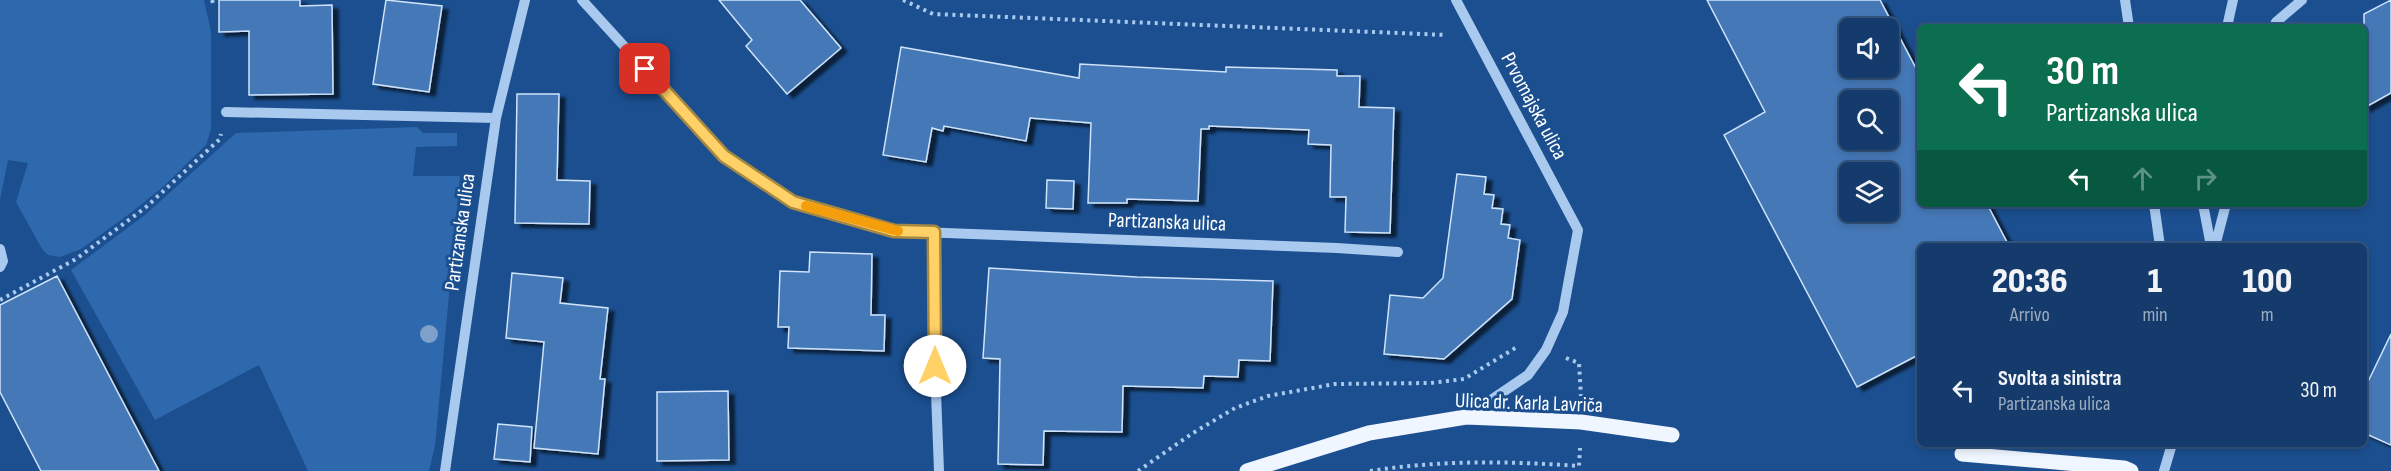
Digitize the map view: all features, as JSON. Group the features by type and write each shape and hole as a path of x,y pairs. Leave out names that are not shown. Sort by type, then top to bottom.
{"main road":[{"name":"Ulica dr. Karla Lavriča","path":"1246,471 1369,433 1466,417 1581,423 1672,435"},
{"path":"1962,454 2124,468 2131,471"}],"street":[{"name":"Partizanska ulica","path":"445,471 496,118 525,0"},
{"name":"Partizanska ulica","path":"582,0 724,156 793,202 894,231 1398,252"},
{"name":"Prvomajska ulica","path":"1456,0 1578,230 1563,312 1546,350 1528,375 1466,417"},
{"path":"2125,0 2128,24"},
{"path":"2228,24 2233,0"},
{"path":"2275,24 2302,0"},
{"path":"226,112 496,118"},
{"path":"2154,207 2160,243"},
{"path":"2204,207 2212,243"},
{"path":"2214,243 2225,207"},
{"path":"934,232 935,366 939,471"},
{"path":"0,249 3,261 0,267"},
{"path":"2164,471 2171,447"}],"path":[{"path":"212,0 214,6"},
{"path":"903,0 933,14 1475,36"},
{"path":"0,300 76,259 145,208 220,139 226,112"},
{"path":"1138,471 1193,433 1235,408 1269,396 1335,384 1431,383 1464,379 1522,344"},
{"path":"1370,471 1414,464 1464,462 1519,462 1579,466"}],"shaded area":[{"path":"0,0 204,0 211,32 211,129 206,145 164,186 128,215 81,249 60,257 48,255 42,249 16,202 28,163 8,160 0,200"},
{"path":"417,127 423,133 457,133 457,146 416,147 413,176 460,176 435,446 429,471 308,471 259,365 155,420 71,270 145,215 236,133"}],"building":[{"path":"219,0 300,0 300,6 332,5 333,94 249,95 249,31 219,32"},
{"path":"386,0 442,6 429,92 373,84"},
{"path":"719,0 800,0 841,48 787,94 746,46 752,40"},
{"path":"1707,0 1880,0 1889,18 1839,18 1839,78 1899,78 1899,36 1917,70 1917,207 1989,207 2007,243 1917,243 1917,356 1857,387 1724,135 1765,112"},
{"path":"2391,0 2391,93 2367,106 2367,24 2364,24 2364,14"},
{"path":"901,47 1079,78 1080,64 1226,72 1226,67 1337,70 1337,76 1360,76 1359,107 1394,108 1390,233 1345,232 1346,197 1330,197 1331,145 1308,144 1309,130 1209,126 1209,129 1201,129 1198,201 1127,199 1127,203 1088,203 1091,123 1030,118 1026,141 944,126 943,131 932,128 926,162 883,155"},
{"path":"517,94 559,94 557,180 590,181 589,224 515,223"},
{"path":"1457,174 1486,177 1484,194 1494,195 1492,208 1503,209 1501,224 1510,225 1508,238 1520,240 1512,299 1444,359 1384,354 1390,295 1423,298 1443,278"},
{"path":"1047,180 1074,181 1073,209 1046,208"},
{"path":"810,252 872,254 871,315 885,315 884,351 788,348 789,327 778,327 780,271 809,272"},
{"path":"989,268 1137,277 1273,281 1270,361 1239,360 1238,377 1204,376 1203,388 1123,386 1122,432 1044,431 1043,465 998,464 1000,359 983,358"},
{"path":"512,273 563,278 560,303 608,308 600,379 605,379 598,454 534,448 544,342 506,338"},
{"path":"57,276 159,471 41,471 0,392 0,305"},
{"path":"2391,334 2391,445 2367,434 2367,384"},
{"path":"728,391 729,460 657,461 657,392"},
{"path":"498,424 532,427 530,462 494,459"}],"slow traffic":[{"path":"806,206 898,231"}],"route":[{"path":"645,69 724,156 793,202 894,231 934,232 935,366"}]}
